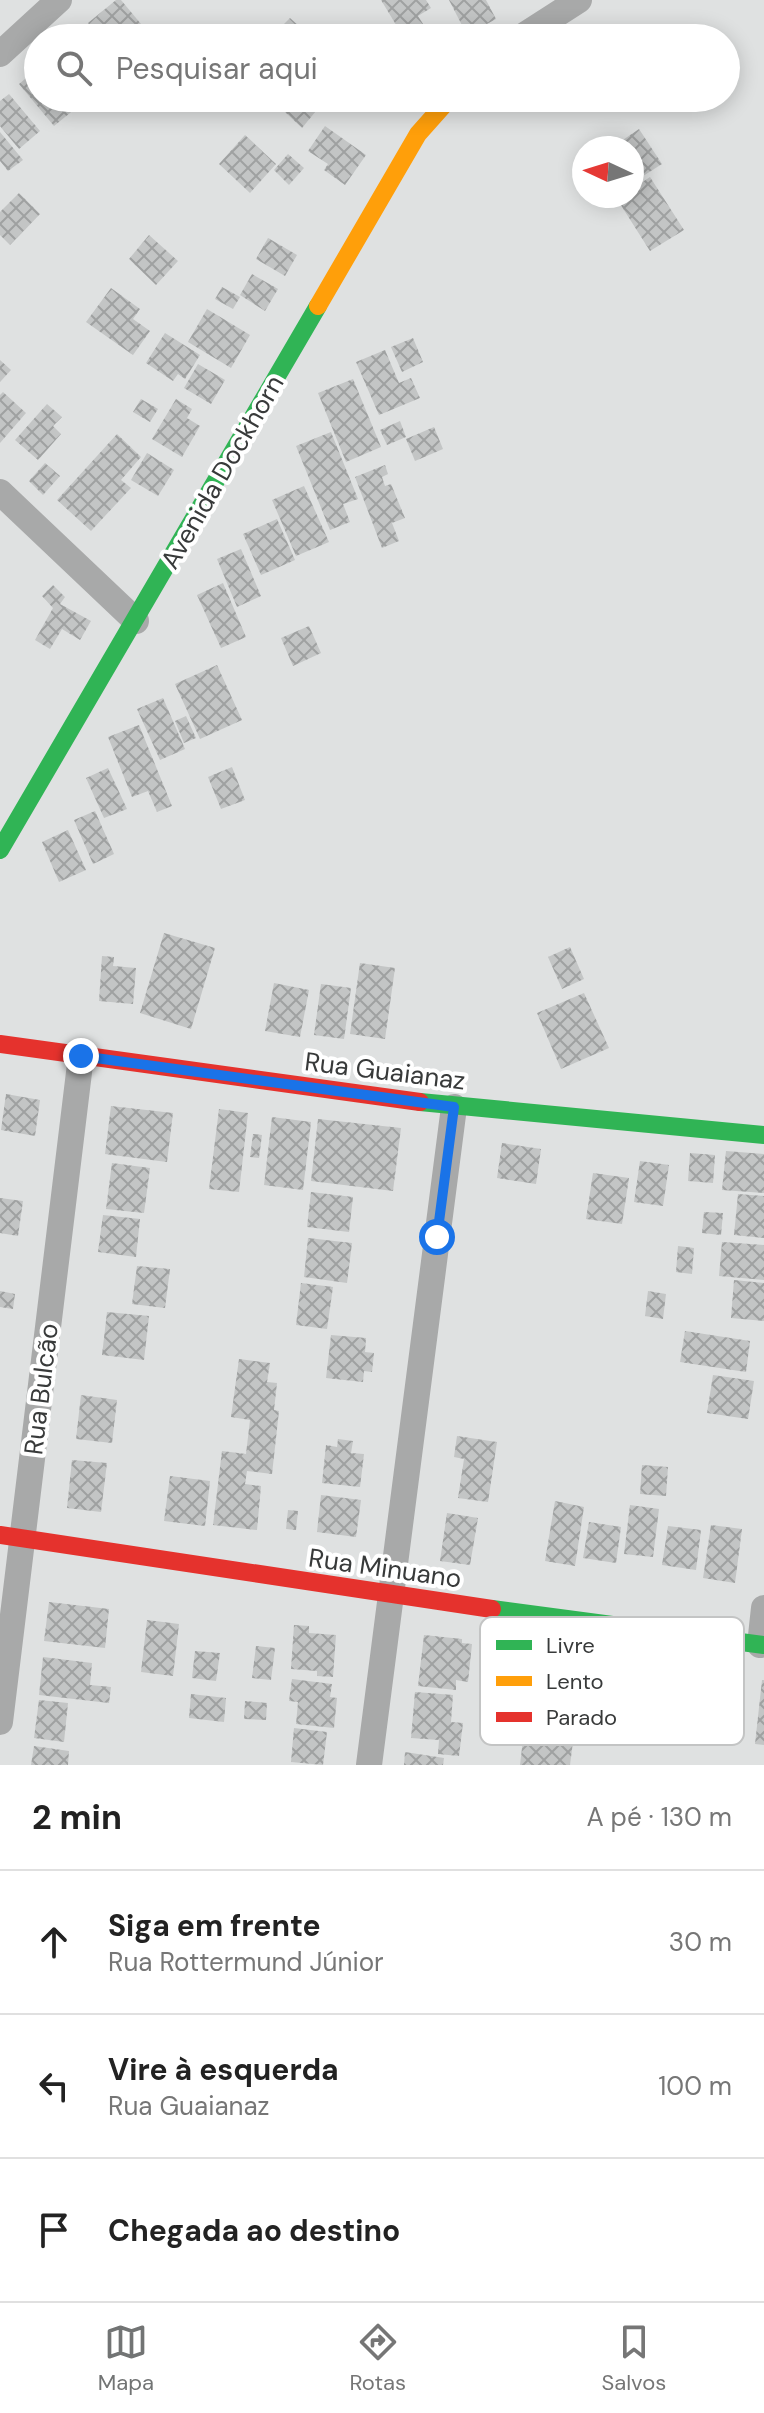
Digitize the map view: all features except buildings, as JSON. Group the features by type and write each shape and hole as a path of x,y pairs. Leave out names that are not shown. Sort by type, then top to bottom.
{"street":[{"path":"33,24 59,0"},
{"path":"542,24 579,0"},
{"path":"0,54 24,32"},
{"name":"Avenida Dockhorn","path":"0,850 418,134 438,112"},
{"path":"0,492 136,621"},
{"name":"Rua Guaianaz","path":"0,1044 454,1107 764,1135"},
{"name":"Rua Bulcão","path":"0,1722 12,1537 81,1056"},
{"path":"369,1765 454,1107"},
{"name":"Rua Minuano","path":"12,1537 392,1596 551,1617"},
{"path":"762,1645 764,1608"}],"traffic: fast":[{"path":"0,850 318,306"},
{"path":"420,1102 764,1135"},
{"path":"492,1609 552,1617"},
{"path":"744,1642 764,1645"}],"traffic: slow":[{"path":"318,306 418,134 438,112"}],"traffic: jam":[{"path":"0,1044 420,1102"},
{"path":"0,1535 492,1609"}],"route":[{"path":"81,1056 454,1107 437,1237"}]}
